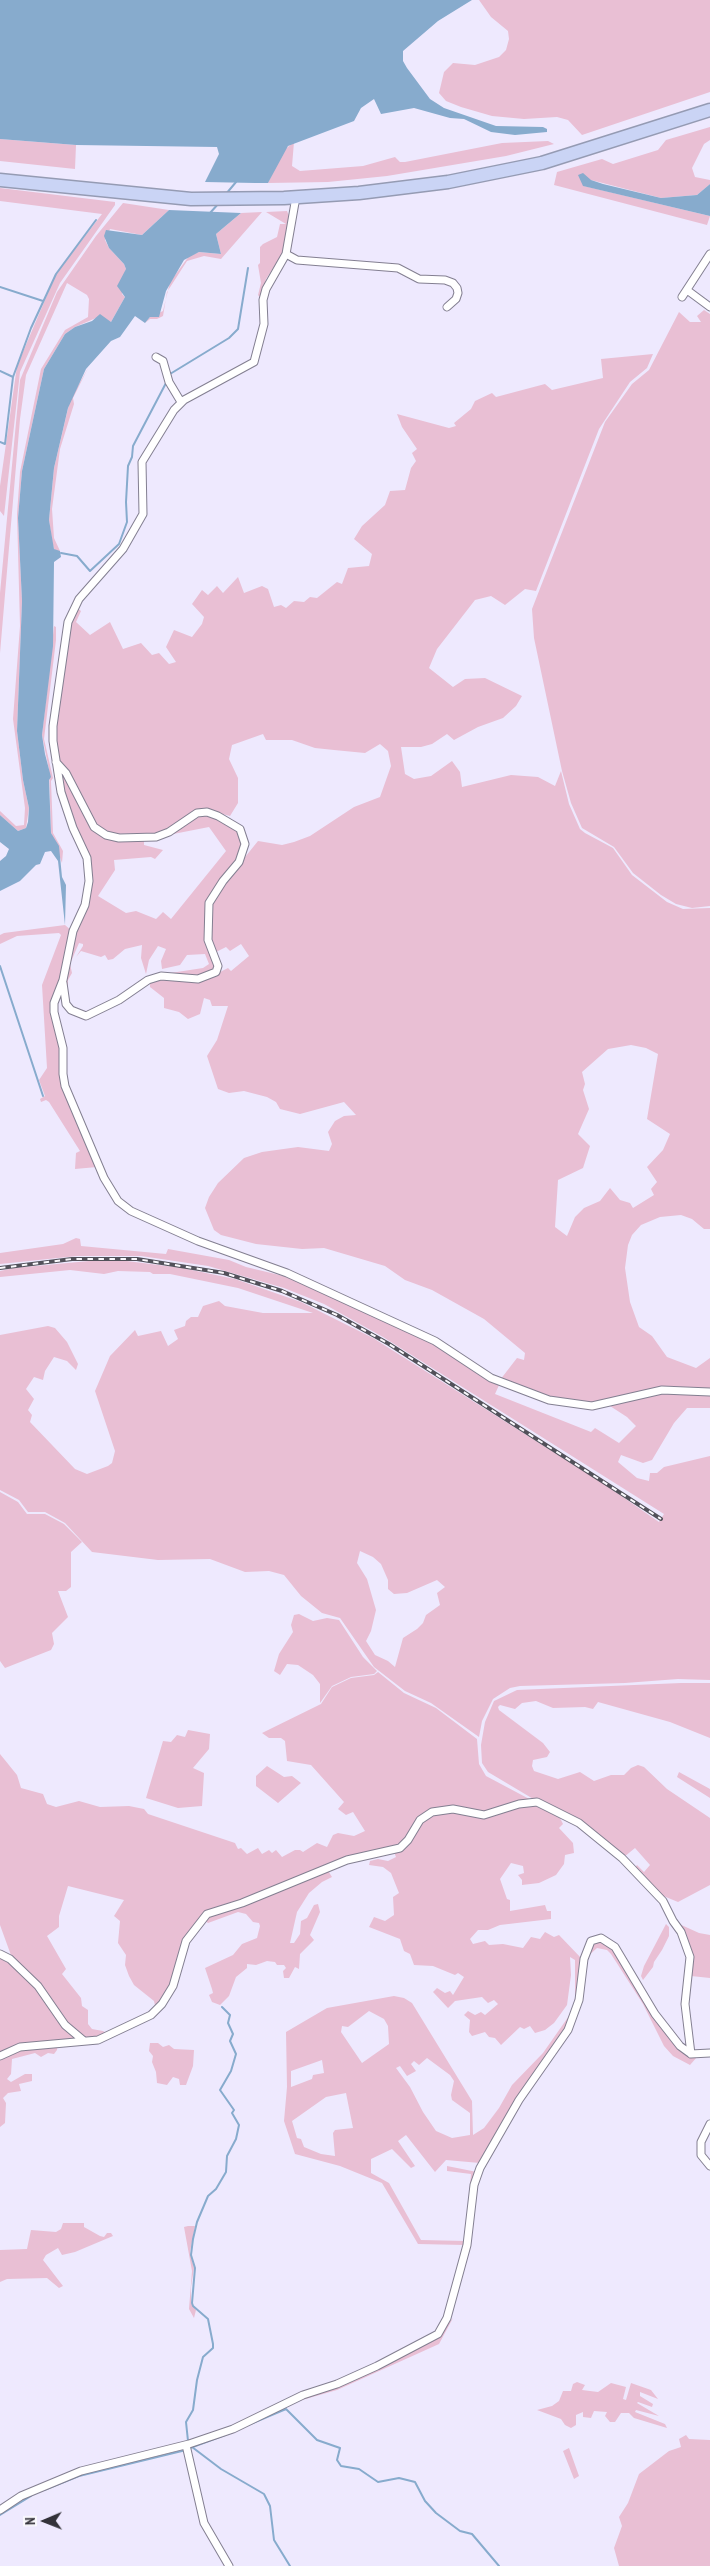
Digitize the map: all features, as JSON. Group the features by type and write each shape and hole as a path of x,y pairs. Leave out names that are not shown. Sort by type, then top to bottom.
{"highway":[{"path":"0,180 108,192 191,198 290,198 438,184 542,163 710,110"}],"street":[{"path":"290,198 286,254 264,294 264,324 254,362 181,402 142,462 143,514 132,535 72,610 66,633 53,726 56,762 66,808 89,868 85,904 73,931 63,980 54,1003 54,1012 63,1048 65,1086 104,1178 124,1208 198,1241 287,1273 435,1342 491,1378 549,1400 592,1406 662,1390 710,1392"},
{"path":"286,254 297,260 398,268 419,279 445,280 453,283 458,293 453,302 447,307"},
{"path":"682,297 710,254"},
{"path":"687,290 710,307"},
{"path":"156,357 163,361 169,382 181,402"},
{"path":"56,762 66,773 94,827 106,835 119,838 156,836 169,832 197,813 207,812 240,829 244,844 239,862 223,881 209,903 208,940 218,966 216,972 198,979 161,976 148,980 119,1000 86,1016 71,1010 66,1004 63,980"},
{"path":"0,2056 20,2047 84,2041 109,2036 156,2011 173,1986 186,1941 207,1914 242,1903 347,1860 400,1848 408,1840 420,1820 432,1812 453,1809 484,1814 519,1804 537,1802 579,1823 622,1858 663,1901 686,1940 690,1957 685,2004 691,2054"},
{"path":"0,2510 21,2496 81,2471 186,2445 233,2428 303,2395 337,2384 433,2339 442,2330 467,2245 474,2185 480,2168 519,2100 568,2030 579,2000 584,1959 592,1941 600,1938 615,1946 655,2014 680,2046 691,2054 710,2052"},
{"path":"0,1954 10,1959 38,1986 65,2025 84,2041"},
{"path":"710,2124 701,2142 701,2148 703,2160 710,2166"},
{"path":"186,2445 204,2523 229,2566"}],"shaded area":[{"path":"479,0 710,0 710,92 582,135 568,120 557,117 524,119 492,116 461,107 446,101 439,93 444,72 453,63 475,65 499,57 506,50 509,39 508,31 491,17"},
{"path":"710,127 710,140 704,144 692,168 695,177 710,180 710,184 697,195 661,198 591,180 584,186 710,216 707,225 554,185 557,172 602,159 613,164 658,150 666,140"},
{"path":"0,139 76,145 75,169 0,161"},
{"path":"548,141 554,144 506,156 387,176 328,182 268,183 283,151 294,142 292,166 300,171 363,166 395,157 400,162 405,162 502,143"},
{"path":"0,188 115,202 115,205 60,283 20,372 4,516 0,511 0,486 17,366 56,274 102,214 0,201"},
{"path":"123,203 169,210 142,235 110,229 105,240 126,269 122,294 125,297 111,322 96,318 75,327 65,334 44,369 22,471 18,518 22,601 17,731 23,780 29,808 26,828 18,831 0,815 0,811 16,826 24,825 25,808 13,719 20,626 17,514 20,472 41,369 65,330 88,317 89,299 87,295 67,283 26,375 20,419 0,653 0,593 20,380 57,292 96,236"},
{"path":"287,211 289,216 283,253 266,279 261,299 258,295 261,283 258,265 260,263 260,247 277,237 280,224 286,224 266,212"},
{"path":"262,212 221,259 204,256 187,261 168,291 170,282 189,256 199,252 221,254 216,234 241,213"},
{"path":"166,300 163,316 157,319 150,319 145,323 150,317 163,311"},
{"path":"704,310 710,314 710,906 692,908 676,904 661,895 633,873 614,847 582,828 571,803 562,771 534,638 532,609 605,422 632,384 649,370 679,312 690,322 701,322 697,316"},
{"path":"653,354 647,368 630,382 599,429 536,591 525,589 505,605 491,596 475,600 437,649 429,668 453,687 465,679 485,678 522,696 516,706 503,718 478,727 454,740 447,734 432,744 421,747 401,747 405,774 414,779 431,776 452,761 460,772 462,787 511,775 538,777 555,786 561,771 569,804 580,829 613,848 632,875 667,902 683,909 710,908 710,1229 704,1229 692,1219 681,1215 660,1217 641,1225 632,1235 628,1245 625,1268 630,1302 639,1327 652,1336 667,1357 696,1368 710,1358 710,1391 671,1388 602,1404 549,1398 500,1380 517,1358 524,1360 525,1353 484,1319 432,1290 405,1280 385,1266 324,1248 302,1249 256,1244 221,1235 214,1230 205,1208 209,1197 218,1183 244,1158 262,1152 298,1147 329,1151 332,1144 328,1132 335,1121 344,1116 356,1115 344,1102 300,1114 280,1109 276,1102 267,1097 244,1091 229,1093 218,1089 207,1056 217,1040 228,1006 212,1006 210,1000 204,998 200,1014 188,1019 179,1012 164,1008 164,998 150,987 150,982 157,979 202,981 228,968 231,971 249,956 241,944 230,951 226,947 214,953 211,947 209,916 213,902 225,882 258,841 282,845 294,842 310,836 354,807 380,797 391,766 388,751 380,744 365,753 315,748 292,740 266,740 263,734 232,745 229,759 238,778 238,803 230,816 211,811 160,833 110,834 96,827 57,762 54,741 67,634 75,606 81,611 76,622 90,635 110,622 123,649 141,643 152,655 159,653 169,664 176,662 166,647 174,630 192,637 202,624 204,617 192,604 202,590 208,595 217,586 223,593 238,577 244,593 262,586 268,589 274,607 281,605 286,608 294,601 304,602 310,597 317,598 337,582 342,584 348,568 369,566 372,554 354,539 362,526 385,505 390,491 405,490 411,468 416,461 412,453 417,449 402,427 397,414 449,428 456,426 454,423 471,409 475,401 492,393 496,397 545,384 552,390 603,378 601,359","holes":["631,1045 646,1048 658,1054 647,1119 670,1134 663,1150 647,1167 657,1182 651,1189 654,1195 633,1208 630,1203 620,1200 610,1188 600,1201 584,1208 575,1217 567,1236 555,1227 558,1180 583,1168 590,1146 578,1134 589,1109 583,1090 585,1084 582,1072 608,1049"]},
{"path":"88,368 73,398 74,404 60,449 52,509 54,538 60,551 58,552 54,549 49,520 54,468 70,400"},
{"path":"54,626 56,627 56,640 44,739 53,778 51,781 53,833 63,851 62,863 51,833 49,770 42,735"},
{"path":"58,766 98,833 144,839 144,845 163,850 155,859 151,857 114,860 115,870 98,896 126,913 136,911 156,919 163,912 171,919 226,851 209,827 158,837 202,814 217,818 234,827 242,838 239,858 225,875 206,916 215,966 213,971 201,976 164,974 203,968 209,964 205,954 187,955 180,965 162,969 161,961 166,949 158,946 149,960 146,974 141,958 142,945 125,949 113,959 108,960 105,955 101,957 81,951 76,957 83,946 83,944 79,943 70,964 72,973 68,980 67,1001 65,976 67,959 80,919 90,868 74,827"},
{"path":"65,925 72,931 51,1014 59,1036 61,1069 97,1167 75,1169 76,1153 80,1151 49,1102 46,1100 41,1102 40,1099 45,1096 39,1080 47,1068 42,985 61,935 59,933 17,936 0,944 0,935 4,933"},
{"path":"76,1238 80,1239 81,1246 166,1254 168,1249 229,1260 246,1267 292,1278 434,1343 500,1383 495,1394 591,1432 595,1428 619,1443 636,1426 627,1417 610,1406 670,1391 710,1395 710,1408 687,1408 674,1423 652,1460 643,1463 621,1455 618,1462 637,1478 649,1481 650,1473 657,1473 664,1467 710,1456 710,1680 678,1679 510,1688 493,1699 482,1721 479,1737 431,1703 405,1691 374,1667 340,1618 322,1613 301,1596 284,1575 269,1571 245,1572 210,1559 158,1560 92,1552 65,1523 45,1512 28,1512 19,1500 0,1490 0,1335 48,1326 55,1328 67,1342 78,1364 76,1370 67,1361 54,1357 45,1371 43,1380 34,1377 26,1389 34,1399 28,1410 32,1415 30,1422 75,1469 87,1474 112,1463 115,1451 95,1391 110,1356 135,1330 138,1336 161,1331 168,1346 178,1339 174,1330 185,1326 186,1321 191,1317 198,1317 203,1306 219,1301 225,1306 263,1313 313,1313 238,1288 170,1274 118,1271 104,1274 70,1270 0,1277 0,1271 14,1268 89,1261 127,1261 182,1268 235,1279 301,1302 373,1338 604,1484 659,1522 664,1514 383,1337 324,1304 284,1288 208,1266 141,1256 77,1256 0,1264 0,1253 63,1244","holes":["360,1551 373,1557 381,1564 388,1580 388,1589 394,1594 407,1593 437,1580 445,1587 437,1593 440,1605 426,1615 423,1623 417,1629 403,1638 395,1667 388,1661 375,1655 366,1641 371,1631 376,1610 367,1579 357,1563"]},
{"path":"0,1492 18,1502 27,1514 45,1514 64,1524 82,1542 71,1552 71,1587 66,1591 58,1591 68,1617 52,1633 54,1644 51,1650 5,1668 0,1661"},
{"path":"299,1614 313,1621 327,1618 339,1620 363,1657 377,1671 374,1674 351,1677 332,1686 320,1703 320,1684 313,1675 298,1665 287,1664 280,1675 274,1671 279,1654 293,1632 291,1625 294,1615"},
{"path":"378,1672 404,1693 436,1708 477,1739 479,1764 486,1776 533,1801 484,1813 432,1811 404,1844 361,1855 206,1913 185,1940 172,1985 156,2010 154,2001 134,1985 125,1965 126,1955 118,1943 120,1921 114,1916 124,1900 68,1886 59,1916 59,1927 47,1936 66,1969 62,1974 81,1998 82,2006 88,2010 88,2024 92,2029 103,2031 109,2035 88,2040 71,2029 12,1958 0,1925 0,1754 17,1775 21,1788 43,1794 47,1804 56,1807 79,1801 100,1807 129,1806 144,1809 148,1814 235,1843 238,1849 241,1848 247,1854 258,1848 262,1854 269,1850 272,1853 276,1850 282,1857 295,1850 303,1852 317,1843 327,1847 333,1835 338,1833 354,1836 365,1831 353,1812 346,1815 338,1809 344,1802 311,1765 287,1761 285,1741 281,1738 269,1738 262,1733 321,1704 332,1687 351,1678 374,1675"},
{"path":"710,1683 710,1738 670,1722 598,1702 593,1709 585,1707 553,1708 536,1701 522,1703 515,1709 500,1705 498,1707 499,1710 543,1743 550,1752 547,1757 533,1760 532,1766 534,1771 558,1779 580,1772 594,1781 611,1775 624,1775 631,1768 638,1765 644,1767 667,1789 710,1818 710,1885 678,1902 661,1895 634,1869 637,1865 644,1872 650,1865 635,1848 624,1857 583,1823 535,1800 488,1772 482,1763 481,1745 485,1722 494,1701 517,1690"},
{"path":"188,1730 210,1734 209,1749 193,1768 204,1773 202,1806 178,1808 146,1798 163,1741 171,1742 177,1735 185,1737"},
{"path":"267,1766 284,1777 292,1776 301,1783 278,1803 256,1786 256,1776"},
{"path":"679,1772 710,1789 710,1798 677,1777"},
{"path":"536,1804 559,1816 563,1824 559,1828 573,1843 574,1853 565,1855 564,1864 556,1875 539,1883 522,1885 522,1880 518,1875 524,1873 523,1866 511,1863 500,1879 507,1899 510,1900 510,1911 545,1905 547,1911 551,1911 551,1919 500,1925 488,1930 478,1930 470,1939 473,1944 485,1941 489,1945 503,1944 523,1948 531,1937 540,1939 545,1932 554,1937 559,1935 582,1959 573,2016 480,2163 446,2160 435,2172 406,2135 398,2141 415,2166 411,2168 392,2149 371,2159 371,2173 389,2183 421,2240 465,2241 471,2174 447,2171 447,2166 477,2172 465,2245 418,2244 382,2183 340,2166 295,2154 284,2121 287,2087 286,2032 327,2008 394,1996 404,1998 412,2003 472,2101 473,2135 484,2128 499,2108 512,2085 543,2053 571,2013 575,1998 575,1960 570,1957 571,1975 567,2005 554,2023 545,2030 535,2033 530,2026 524,2029 520,2027 501,2045 495,2038 489,2037 485,2032 472,2036 469,2032 470,2020 464,2015 468,2011 475,2015 481,2012 485,2015 498,2004 494,2000 488,2003 482,1997 455,2001 448,2008 433,1992 437,1988 445,1993 450,1991 453,1995 464,1977 458,1973 455,1975 433,1966 414,1965 410,1954 404,1951 400,1939 369,1927 374,1917 385,1921 394,1915 393,1897 399,1893 391,1873 383,1867 369,1865 370,1861 378,1859 388,1861 396,1857 394,1852 421,1821 441,1811 469,1813","holes":["369,2011 384,2019 388,2026 389,2044 362,2063 341,2032 342,2026 348,2027","427,2058 450,2075 454,2081 451,2095 452,2100 470,2113 470,2135 452,2138 436,2131 423,2112 410,2087 396,2068 400,2066 407,2076 416,2071 411,2064 414,2061 419,2065","322,2060 324,2073 313,2075 312,2079 291,2087 291,2071","346,2093 353,2128 335,2130 333,2133 335,2156 321,2154 304,2147 301,2139 297,2138 292,2121 326,2097"]},
{"path":"327,1869 332,1877 322,1882 309,1893 297,1912 290,1943 294,1943 300,1934 301,1921 307,1918 314,1905 318,1904 320,1912 310,1935 314,1940 300,1954 299,1969 295,1967 289,1978 284,1978 283,1971 286,1968 284,1965 277,1965 275,1962 267,1961 256,1965 247,1964 247,1968 236,1977 229,1996 220,2005 212,2002 209,1995 213,1993 205,1968 233,1955 242,1944 257,1938 260,1926 259,1923 253,1922 246,1914 238,1912 208,1923 203,1919"},
{"path":"677,1923 699,1933 710,1935 710,1978 691,1976 692,1956"},
{"path":"666,1924 669,1927 669,1936 653,1967 643,1980 641,1976 644,1966"},
{"path":"599,1942 613,1948 677,2047 684,2053 697,2057 690,2065 673,2056 664,2046 643,2004 611,1954 607,1950 597,1948 586,1958 592,1944"},
{"path":"0,1955 28,1978 80,2040 12,2047 0,2053"},
{"path":"58,2043 54,2054 48,2053 41,2057 35,2053 12,2059 11,2074 7,2079 11,2082 25,2074 32,2074 32,2081 19,2084 21,2091 8,2093 3,2098 6,2103 5,2123 0,2127 0,2057 6,2053"},
{"path":"150,2043 158,2043 163,2047 169,2045 174,2049 194,2050 193,2066 186,2085 180,2085 179,2079 173,2077 167,2085 157,2083 156,2072 152,2062 153,2056 149,2051"},
{"path":"63,2223 84,2223 84,2227 100,2236 104,2237 107,2233 111,2233 113,2236 75,2252 62,2255 58,2248 46,2255 43,2260 63,2286 59,2288 47,2278 7,2279 0,2282 0,2250 27,2249 31,2230 56,2232 61,2229"},
{"path":"195,2226 190,2252 194,2268 191,2303 196,2310 194,2318 189,2309 192,2271 184,2227"},
{"path":"453,2318 439,2344 337,2390 302,2400 192,2447 295,2400 378,2368 434,2340"},
{"path":"577,2382 585,2385 582,2390 598,2392 611,2383 626,2387 623,2399 626,2400 631,2383 651,2390 658,2399 640,2392 640,2396 653,2404 652,2407 637,2403 659,2416 636,2410 635,2412 665,2424 667,2428 634,2418 629,2413 621,2413 615,2422 610,2422 605,2416 607,2412 594,2411 591,2418 583,2417 583,2412 576,2415 576,2425 571,2428 565,2425 561,2419 537,2410 552,2406 559,2401 563,2391 571,2391 573,2384"},
{"path":"686,2435 689,2439 710,2440 710,2566 619,2566 614,2548 622,2526 619,2517 628,2503 639,2474 669,2451 681,2447 679,2439"},
{"path":"569,2448 579,2476 574,2479 563,2451"}],"water":[{"path":"0,0 472,0 438,21 403,51 403,61 430,99 444,108 496,126 543,127 547,129 547,132 515,135 491,132 464,119 450,118 414,108 381,114 374,99 361,108 354,121 288,146 268,183 205,182 219,154 217,147 76,145 0,139"},
{"path":"583,173 591,180 603,184 661,198 697,195 710,184 710,216 583,186 578,175"},
{"path":"169,210 241,213 216,234 221,254 199,252 184,260 166,291 159,317 150,317 145,323 135,316 120,337 111,341 86,369 68,408 54,468 49,520 54,549 60,551 61,557 54,562 53,646 42,735 51,777 49,780 51,833 59,846 62,877 66,885 65,925 58,861 51,851 45,852 40,864 36,865 20,881 0,891 0,861 6,856 9,849 0,842 0,815 18,831 26,828 29,808 23,780 17,731 22,601 18,518 22,471 44,369 65,334 75,327 92,321 100,314 111,322 125,297 117,286 126,269 124,264 109,248 104,236 106,230 142,235"}],"waterway":[{"path":"226,194 236,182"},
{"path":"210,213 219,203"},
{"path":"0,442 5,444 13,377 31,328 56,274 96,220"},
{"path":"170,374 229,338 238,329 248,268"},
{"path":"0,287 43,301"},
{"path":"0,371 13,377"},
{"path":"61,553 77,556 90,571 119,544 127,522 128,466 132,457 133,446 166,383"},
{"path":"0,966 43,1096"},
{"path":"188,2441 186,2422 193,2410 197,2380 203,2357 213,2348 208,2319 192,2303 195,2268 191,2255 193,2239 197,2222 208,2196 216,2189 226,2172 227,2156 236,2139 239,2125 232,2113 234,2110 220,2090 231,2071 236,2054 230,2041 233,2034 228,2023 230,2015 222,2007"},
{"path":"248,2425 286,2409 317,2440 340,2448 337,2460 341,2466 359,2469 378,2482 399,2478 415,2482 425,2501 436,2513 460,2531 472,2534 499,2566"},
{"path":"190,2448 225,2435"},
{"path":"192,2447 221,2469 264,2494 270,2506 274,2540 290,2566"},
{"path":"44,2490 79,2476 186,2450"},
{"path":"0,2515 31,2496"}],"railway":[{"path":"0,1268 72,1259 137,1259 224,1273 282,1291 337,1315 389,1344 661,1519"}]}
